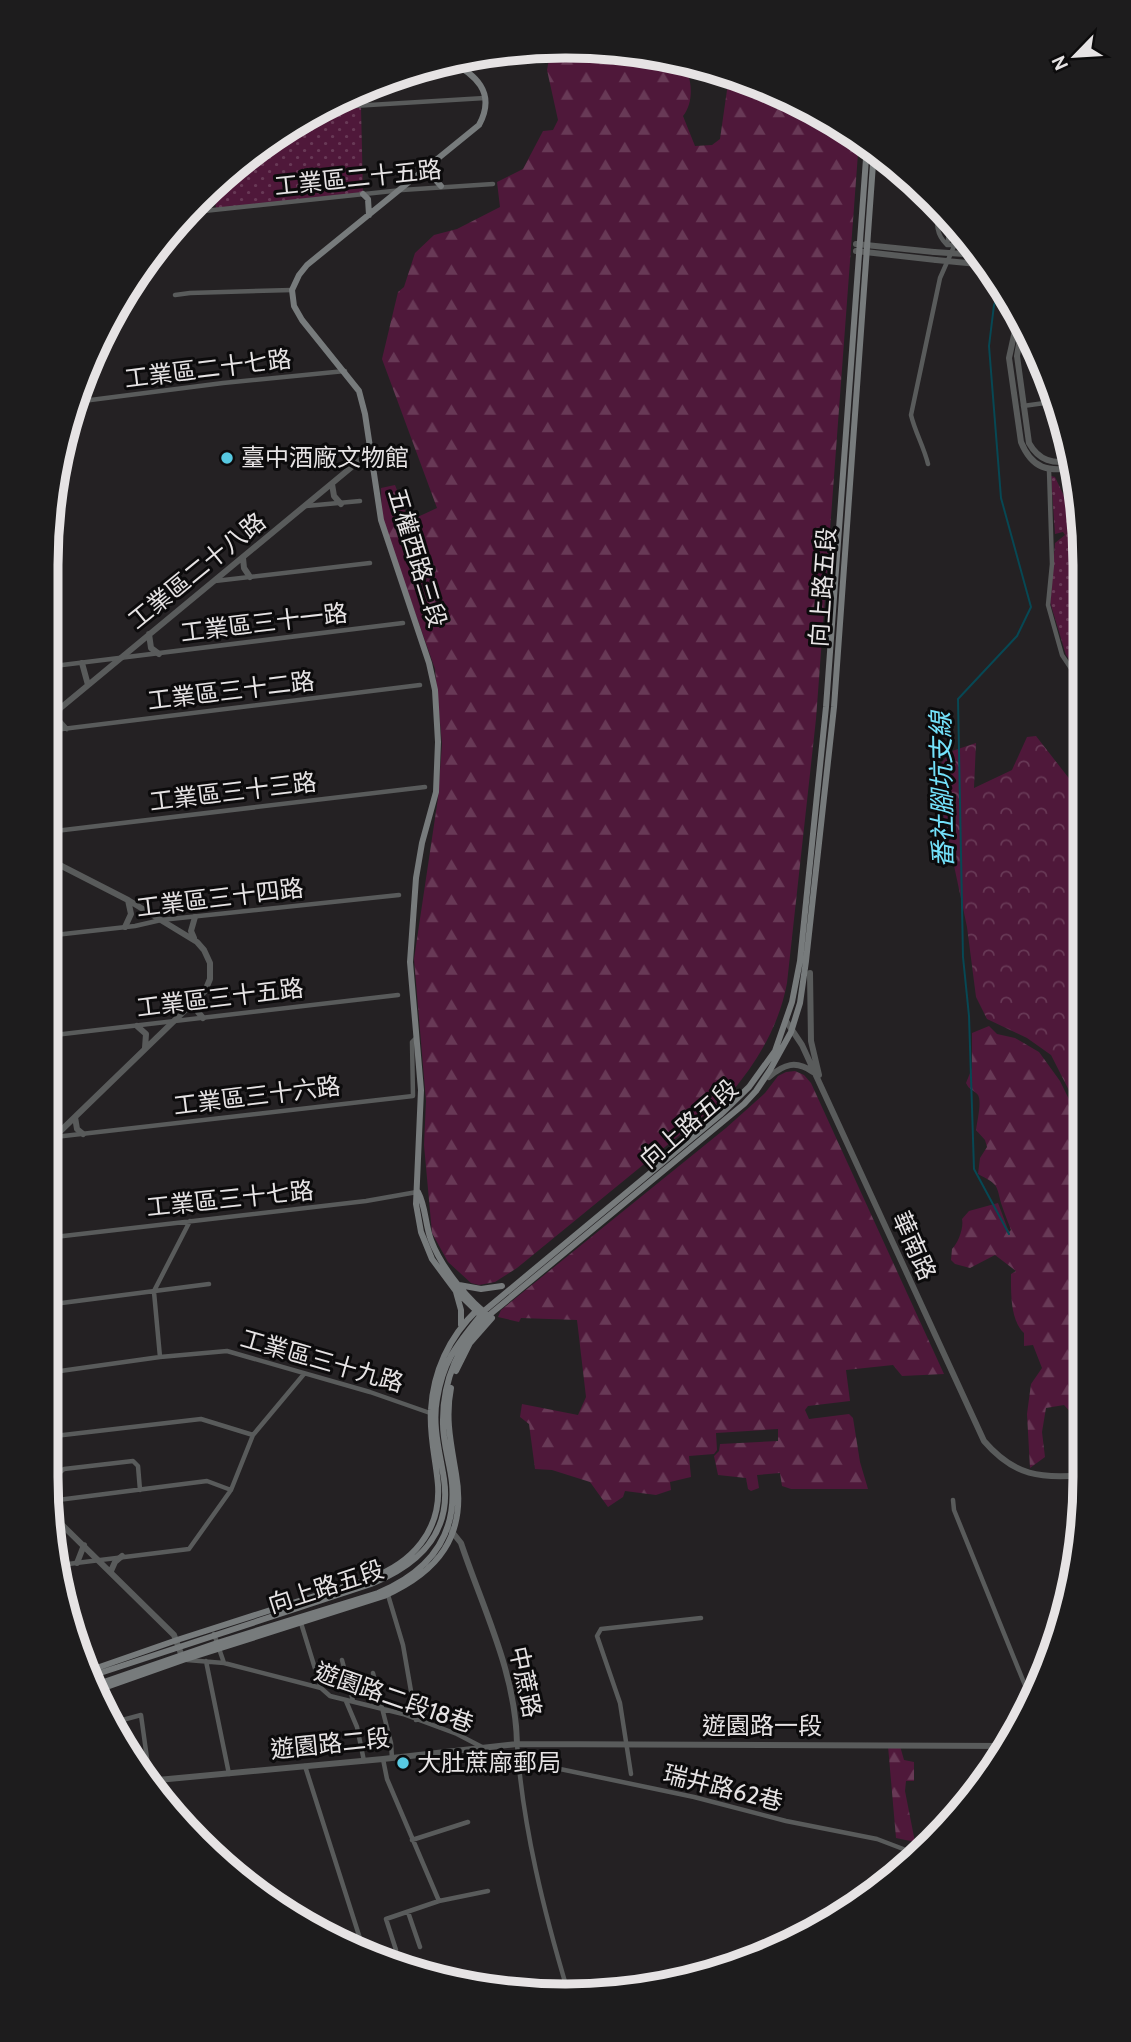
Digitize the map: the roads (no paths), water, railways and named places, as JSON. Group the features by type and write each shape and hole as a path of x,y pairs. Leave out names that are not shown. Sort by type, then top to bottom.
{"main road":[{"path":"292,290 307,265 477,128 484,114 485,98 480,83 463,69"},
{"name":"向上路五段","path":"214,1632 391,1570 418,1548 435,1518 438,1496 430,1413 440,1366 461,1326 484,1315 744,1104 757,1091 792,1029 800,1003 806,961 834,707 866,157"},
{"name":"向上路五段","path":"95,1669 392,1575 412,1563 423,1552 442,1521 444,1483 437,1437 436,1402 445,1367 464,1333 740,1097 775,1051 786,1021 800,961 812,856 861,248 873,161"},
{"path":"432,165 434,180 441,186"},
{"path":"363,194 368,199 369,215"},
{"name":"五權西路三段","path":"292,290 297,313 345,371 361,395 381,520 429,663 438,716 436,793 422,843 411,934 410,979 421,1090 416,1204 425,1243 432,1259 484,1315"},
{"path":"461,1326 457,1287 481,1289 502,1286"},
{"name":"向上路五段","path":"102,1685 182,1657 388,1595 427,1572 449,1543 451,1529 453,1496 443,1422 449,1379 464,1343 484,1315"},
{"name":"向上路五段","path":"218,1646 396,1585 429,1560 451,1529"},
{"name":"向上路五段","path":"97,1674 178,1643"}],"street":[{"path":"349,106 485,98"},
{"name":"工業區二十五路","path":"201,211 441,186 493,184"},
{"path":"937,220 938,237 947,245 955,245"},
{"path":"947,245 949,234"},
{"path":"929,464 911,415 940,278 956,242"},
{"path":"861,248 966,254"},
{"path":"861,248 974,264"},
{"path":"175,295 292,290"},
{"path":"1016,340 1017,333"},
{"path":"1018,335 1009,358 1028,439 1034,451 1052,462 1062,461"},
{"path":"1016,340 1021,340"},
{"name":"工業區二十七路","path":"85,401 345,371"},
{"path":"1019,406 1046,403"},
{"path":"1019,406 1020,438 1025,451 1034,462 1049,470 1064,469"},
{"name":"工業區二十八路","path":"58,710 371,451"},
{"path":"1049,470 1052,564 1048,605 1062,655 1073,672"},
{"path":"332,484 334,496 341,503"},
{"path":"306,506 360,501"},
{"path":"243,558 244,568 250,577"},
{"path":"215,581 370,563"},
{"name":"工業區三十一路","path":"58,666 403,623"},
{"path":"149,634 151,648 159,654"},
{"path":"82,663 88,685"},
{"name":"工業區三十二路","path":"58,730 420,685"},
{"path":"61,708 59,720 68,729"},
{"name":"工業區三十三路","path":"58,832 425,787"},
{"path":"58,864 128,900 195,940"},
{"name":"工業區三十四路","path":"58,935 161,920 399,895"},
{"path":"125,927 131,915 128,900"},
{"path":"58,1131 205,991 211,971 207,954 191,931 194,917"},
{"path":"810,973 811,1041 825,1097"},
{"name":"工業區三十五路","path":"58,1035 398,995"},
{"path":"196,999 198,1012 203,1018"},
{"name":"華南路","path":"786,1021 815,1074 979,1433 996,1455 1025,1472 1049,1477 1073,1476"},
{"path":"137,1026 146,1034 144,1050"},
{"name":"工業區三十六路","path":"58,1137 413,1096 411,1055 412,1042 416,1038"},
{"path":"769,1077 780,1067 792,1063 804,1066 815,1074"},
{"path":"75,1117 78,1131 83,1135"},
{"name":"工業區三十七路","path":"58,1237 366,1201 418,1192"},
{"path":"160,1357 153,1292 190,1221"},
{"path":"58,1304 209,1284"},
{"name":"工業區三十九路","path":"58,1371 227,1351 430,1413"},
{"path":"66,1564 190,1549 231,1490 253,1435 304,1374"},
{"path":"58,1436 201,1419 253,1435"},
{"path":"59,1503 61,1499 58,1475 64,1469 133,1461 138,1466 140,1490"},
{"path":"61,1499 207,1481 231,1490"},
{"path":"953,1500 954,1510 1027,1689"},
{"name":"中蔗路","path":"435,1518 451,1529 461,1543 511,1687 521,1790 543,1897 566,1984"},
{"path":"60,1522 111,1571 178,1643 182,1657"},
{"path":"449,1543 461,1543"},
{"path":"77,1563 85,1545"},
{"path":"111,1571 117,1559 122,1556"},
{"path":"388,1595 403,1645 416,1720"},
{"path":"631,1774 620,1703 597,1636 601,1629 702,1618"},
{"path":"301,1623 321,1688"},
{"path":"214,1632 224,1663"},
{"name":"遊園路二段18巷","path":"182,1657 224,1663 321,1688 330,1696 380,1707 457,1734 482,1747"},
{"path":"342,1660 353,1701"},
{"path":"206,1661 229,1774"},
{"path":"373,1673 391,1743 392,1758"},
{"path":"346,1701 357,1727 364,1761"},
{"path":"120,1720 141,1715 146,1763"},
{"name":"遊園路一段","path":"516,1744 996,1746"},
{"name":"遊園路二段","path":"159,1780 516,1744"},
{"path":"383,1759 387,1779 439,1901"},
{"name":"瑞井路62巷","path":"518,1763 536,1764 695,1797 786,1821 877,1839 908,1851"},
{"path":"305,1765 361,1941"},
{"path":"412,1840 468,1822"},
{"path":"396,1950 386,1919 439,1901 488,1891"},
{"path":"408,1912 420,1947"}],"waterway":[{"name":"番社腳坑支線","path":"997,298 989,346 1001,498 1031,607 1017,636 958,699 963,957 969,1016 974,1169 1009,1234"}],"place":[{"name":"臺中酒廠文物館","path":"227,458"},
{"name":"大肚蔗廍郵局","path":"403,1763"}]}
